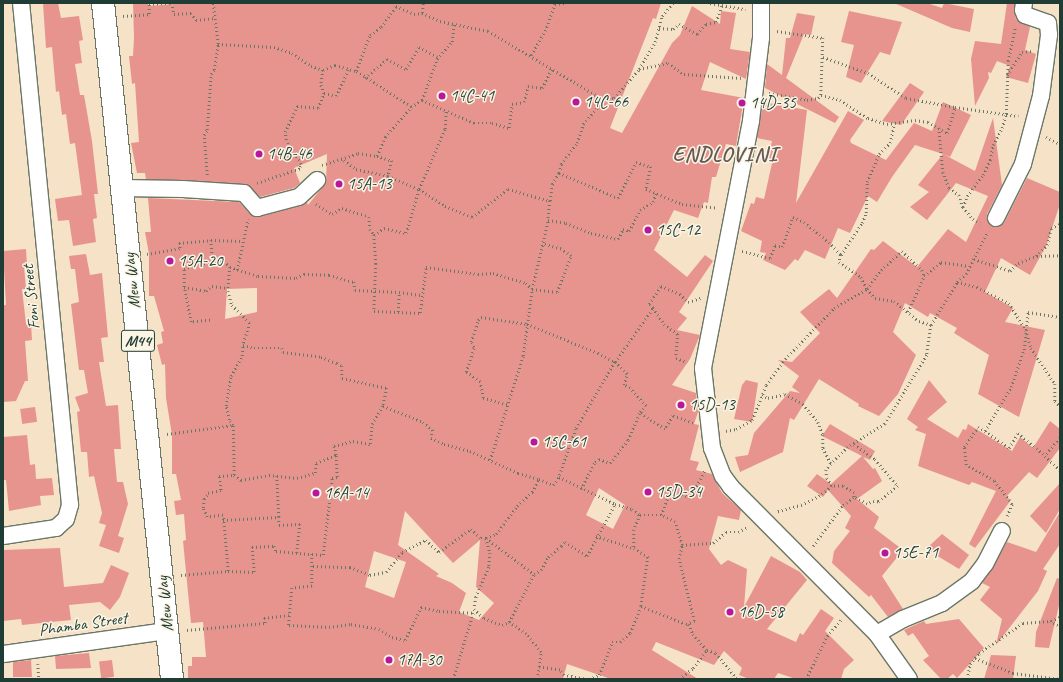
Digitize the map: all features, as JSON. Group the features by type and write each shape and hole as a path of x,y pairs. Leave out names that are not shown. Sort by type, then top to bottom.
{"main road":[{"name":"Mew Way","path":"104,11 172,679"}],"street":[{"name":"Foni Street","path":"3,536 56,528 66,519 70,505 21,3"},
{"path":"996,218 1023,164 1041,96 1048,23 1028,16 1023,6"},
{"path":"761,7 761,30 756,85 725,244 703,368 710,430 716,463 731,487 850,609 877,634 909,679"},
{"path":"122,188 244,193 255,207 299,197 313,172"},
{"path":"877,634 903,619 942,603 972,581 985,564 1002,531"},
{"name":"Phamba Street","path":"3,654 168,631"}],"path":[{"path":"104,11 149,14 149,4 171,3 174,14 191,13 196,20 214,18"},
{"path":"208,191 204,135 207,130 211,74 214,70 218,44 213,3"},
{"path":"422,13 423,3"},
{"path":"531,55 545,31 555,4 566,3"},
{"path":"490,460 523,356 532,288 548,220 552,184 559,173 561,164 577,143 583,124 604,100 614,98 639,69 655,42 662,16 672,3"},
{"path":"710,3 761,7"},
{"path":"659,28 673,29 679,24 697,34 706,24 716,22 722,5"},
{"path":"356,71 370,35 381,27 396,6 414,14 422,13 454,24 488,31 531,55 604,100"},
{"path":"963,207 967,196 984,175 1006,114 1007,76 1016,22 1023,6"},
{"path":"377,156 385,137 411,107 422,100 438,57 452,42 454,24"},
{"path":"761,30 822,38 823,57 821,95"},
{"path":"218,44 274,47 292,53 310,66 323,70 335,65 348,70 356,71 411,107"},
{"path":"365,78 387,59 406,69 419,47 438,57"},
{"path":"1007,76 1022,52 1046,52"},
{"path":"823,57 868,73 906,98 1006,114 1034,122"},
{"path":"639,69 668,62 684,74 756,85 807,100 821,95 840,100 868,118 894,124 915,120 928,122 947,133 955,107"},
{"path":"422,100 474,123 492,123 509,128 512,104 524,102 528,86 542,88 552,68"},
{"path":"300,167 301,164 286,140 285,132 297,106 318,108 324,93 321,85 323,70"},
{"path":"324,93 336,96 348,70"},
{"path":"374,235 384,228 406,233 419,190 445,129 446,111"},
{"path":"894,124 890,143 879,154 867,182 866,213 862,223 841,255 839,262 861,277 867,289 876,298 894,301 919,321 931,325"},
{"path":"832,486 827,478 826,470 854,444 885,424 906,392 927,355 931,325 957,282 966,274 968,266 974,259 990,228 973,219 963,207 958,195 949,188 944,172 939,128"},
{"path":"388,176 392,161 377,156 358,153 343,159 323,164 313,172 310,198 332,214 342,208 369,217 370,229 374,235 377,292 374,311 420,314 421,295 426,266 478,274 493,273 526,283 532,288 557,292 571,256 561,249 543,244"},
{"path":"343,159 356,169 388,176 419,190 445,206 472,218 508,189 550,201"},
{"path":"559,173 618,198 636,162 651,167 646,189 682,204 732,210"},
{"path":"313,172 323,164"},
{"path":"244,193 248,184 270,180 300,167 313,172"},
{"path":"548,220 566,222 591,233 618,239 623,229 629,231 640,210 653,202 656,192"},
{"path":"237,270 248,220 255,207"},
{"path":"725,244 747,253 770,258 775,245 782,247 793,217 804,222 829,242 841,255"},
{"path":"1036,256 1047,245 1051,228 1060,224"},
{"path":"129,256 180,248 179,243 211,240 242,242"},
{"path":"211,240 213,261"},
{"path":"640,412 665,429 673,416 699,424 710,430 752,420 762,395 785,359 834,308 867,289 881,270 902,251 922,270 924,276"},
{"path":"974,259 1010,271 1018,263 1036,256 1054,254 1060,256"},
{"path":"210,320 191,322 184,287 184,269 213,261 224,262 237,270 258,276 296,278 304,274 329,274 354,282 355,290 399,292 421,295"},
{"path":"908,312 924,276 941,262 968,266"},
{"path":"230,267 228,288 232,305 250,323 243,345 242,356 231,376 226,406 229,420 233,425 234,475"},
{"path":"957,282 1004,299 1026,330 1031,348 1055,384 1055,401 1060,406"},
{"path":"184,287 206,291 212,286 228,288"},
{"path":"703,368 676,358 678,334 664,324 649,304 661,286 680,294 688,302 704,297 715,300"},
{"path":"398,312 399,292"},
{"path":"382,406 423,422 433,430 431,438 444,444 470,451 553,486 559,477 576,429 615,362 653,308"},
{"path":"985,431 1001,407 1018,372 1028,312 1060,317"},
{"path":"507,405 483,398 480,382 466,372 474,347 471,342 478,320 481,317 527,324 598,353 615,362 627,374 624,385 630,388 646,406 640,412 628,440 610,463 599,459 595,462 581,489"},
{"path":"162,577 228,571 254,572 252,547 274,546 276,551 323,555 332,478 337,477 334,446 344,442 370,444 372,424 382,406 387,388 342,378 342,366 322,357 283,352 282,348 254,348 243,345"},
{"path":"762,395 768,398 785,394 803,404 818,422 823,435 823,448 831,464"},
{"path":"148,437 233,425"},
{"path":"1002,531 1012,504 994,481 966,465 964,457 964,447 978,427 1009,448 1018,433 1060,470"},
{"path":"1045,456 1060,438"},
{"path":"682,545 713,543 726,532 738,532 762,518 778,511 802,505 820,496 832,486 843,486 854,493 854,497 867,504 874,501 878,502 898,486 875,459 854,444"},
{"path":"228,571 223,515 207,517 203,508 204,499 208,493 220,490 219,476 234,475 241,480 277,476 308,476 315,473 316,463 336,455"},
{"path":"661,515 670,492 691,497 702,472 716,463"},
{"path":"277,476 279,525 300,524 297,553"},
{"path":"559,477 581,489 615,504 632,509 640,515 661,515 675,522 682,545 679,559 694,621 689,624"},
{"path":"313,566 350,567 370,575 386,572 402,552 426,540 439,552 471,529 481,538 486,538 496,534 517,506 532,492 539,479"},
{"path":"803,560 827,531 843,505 854,497"},
{"path":"474,609 484,618 502,625 509,622 534,574 541,570 548,557 565,542 587,556 596,536 615,504"},
{"path":"634,548 634,530 640,515"},
{"path":"223,520 279,517"},
{"path":"589,679 599,675 612,642 620,642 630,633 641,606 648,557 634,548 596,536"},
{"path":"486,538 534,574"},
{"path":"453,679 473,613 476,597 489,567 490,553 486,538"},
{"path":"312,554 312,586 292,588 289,625 329,627 351,624 380,629 392,637 405,640 421,607 439,611 473,613"},
{"path":"641,606 689,624 693,634 707,650 716,653 735,678 741,679"},
{"path":"806,679 827,636 850,609"},
{"path":"168,631 265,623 264,618 289,615"},
{"path":"1050,622 1060,617"},
{"path":"509,622 526,634 541,652 537,679"},
{"path":"967,679 970,664 975,658 1023,623 1050,622 1060,626"},
{"path":"679,679 693,668 707,650"},
{"path":"975,658 1013,673 1060,679"},
{"path":"539,667 560,670 564,675 584,679"}],"building":[{"path":"43,3 58,3 61,18 79,16 83,40 79,41 82,63 75,64 80,95 84,95 92,141 98,194 94,194 97,218 93,219 96,242 73,246 69,220 58,221 55,199 82,195 75,143 70,144 66,114 62,115 59,91 56,92 52,47 46,48"},
{"path":"133,3 148,3 148,6 188,3 661,3 656,19 653,18 610,128 622,133 672,43 680,35 692,6 720,24 721,11 736,13 730,49 750,52 746,79 710,62 701,90 744,98 736,146 726,144 716,177 712,177 708,203 704,202 698,218 674,210 654,250 687,277 705,255 713,261 679,312 687,318 677,330 700,335 690,359 672,385 696,393 698,412 694,424 699,425 690,460 699,462 696,470 712,474 722,493 741,510 739,520 718,516 709,549 721,565 728,560 747,569 744,607 771,556 800,572 807,580 767,629 796,642 800,633 803,635 821,609 834,618 825,631 854,660 844,669 841,679 796,679 778,673 774,679 749,679 739,675 742,668 724,651 714,665 656,642 652,650 698,679 611,679 567,664 563,679 188,679 188,666 192,666 192,657 206,657 203,622 191,623 183,541 186,540 184,514 176,515 174,501 181,500 176,474 172,474 172,435 166,398 165,364 162,365 157,345 163,343 161,332 164,331 154,296 149,296 149,254 145,232 151,232 148,198 239,202 250,214 259,217 301,206 307,202 308,205 326,183 327,154 294,168 300,183 294,188 260,197 245,184 146,179 145,173 137,173 131,143 139,142 135,83 132,84 129,56 133,56","holes":["257,288 257,312 225,319 227,289","599,488 625,505 613,529 586,515","405,511 453,563 480,540 476,587 494,603 479,620 459,612 466,593 452,583 436,576 439,574 398,545","374,551 406,562 394,598 365,587"]},
{"path":"894,3 927,3 942,8 944,3 974,9 970,32 952,28"},
{"path":"1007,3 1014,3 1016,19 1030,27 1025,50 1036,54 1028,83 1006,77 1010,66 997,61 991,73 988,72 989,78 975,106 971,59 975,41 1001,44"},
{"path":"849,11 902,22 890,55 880,52 861,83 846,77 854,45 841,42"},
{"path":"797,13 815,16 811,35 804,34 786,78 839,117 835,123 765,88 767,64 782,75 786,38 790,38"},
{"path":"910,83 924,92 901,125 882,121"},
{"path":"763,102 807,110 796,203 848,111 864,120 850,140 851,143 886,160 914,123 932,131 943,102 971,115 950,157 915,145 892,177 877,202 868,196 850,233 838,228 825,259 805,250 798,261 795,259 785,270 763,260 766,253 760,252 762,241 741,231 751,203 754,204 756,197 764,199 773,159 768,158 772,141 757,138"},
{"path":"993,118 1002,185 987,214 987,219 991,226 997,227 1004,223 1027,178 1060,192 1060,204 1046,246 1030,275 1001,258 985,292 1013,308 1005,322 1045,330 1019,417 978,394 989,355 954,333 957,328 930,313 928,317 905,303 893,332 916,355 898,394 879,416 858,406 859,404 819,379 794,420 790,418 783,452 740,472 735,457 748,455 754,433 790,391 800,393 792,387 799,376 778,360 792,362 820,333 800,312 829,289 837,298 871,249 874,250 883,241 917,267 948,229 966,242 988,196 956,183 927,220 910,207 929,192 918,185 943,154 975,171"},
{"path":"26,249 27,265 24,266 26,289 22,289 26,324 31,324 32,340 25,341 28,381 25,381 16,401 3,402 3,305 6,305 3,251"},
{"path":"86,254 90,275 102,273 108,337 101,338 104,362 99,362 106,406 118,405 121,449 114,449 117,482 123,482 128,504 118,536 124,538 119,553 99,546 106,525 99,523 102,513 94,476 89,477 87,452 81,452 77,412 80,411 75,397 88,393 84,370 79,370 71,304 79,302 75,269 71,269 69,256"},
{"path":"746,380 758,383 752,422 734,419 742,385"},
{"path":"929,380 947,402 927,419 958,438 963,429 966,430 968,424 1012,451 1020,437 1033,448 1050,421 1060,429 1060,448 1037,478 1029,472 1006,497 1011,500 975,548 969,544 996,491 972,482 969,485 918,466 926,434 915,430 918,427 907,419"},
{"path":"35,407 37,422 22,424 20,409"},
{"path":"830,424 875,451 870,460 863,457 873,469 875,468 882,481 857,499 879,517 874,528 903,550 882,576 903,609 888,617 871,595 869,597 832,563 834,551 850,531 845,528 851,516 828,490 823,497 807,486 817,474 831,484 862,456 822,436"},
{"path":"27,435 30,465 35,464 36,479 52,478 54,495 40,496 41,505 9,511 6,480 3,480 3,437"},
{"path":"1060,483 1060,509 1046,533 1030,516"},
{"path":"1060,512 1060,544 1043,569 1047,571 1038,591 996,645 1002,619 980,600 990,587 982,583 1007,542 1036,552"},
{"path":"942,534 969,555 959,569 926,549"},
{"path":"60,548 64,587 103,583 111,565 129,573 120,597 110,610 100,602 69,605 71,620 22,625 21,619 3,621 3,550"},
{"path":"1057,578 1060,579 1060,601 1049,648 1035,647 1036,632"},
{"path":"959,619 984,648 957,678 953,674 947,679 941,679 923,660 929,656 913,633 908,636 904,630 924,621 926,624"},
{"path":"89,653 91,668 56,669 55,656"},
{"path":"991,655 1016,656 1013,679 984,679"},
{"path":"31,660 32,677 13,677 13,662"},
{"path":"112,660 114,677 101,678 99,662"}],"place":[{"name":"14C-41","path":"442,96"},
{"name":"14C-66","path":"576,102"},
{"name":"14D-35","path":"742,103"},
{"name":"14B-46","path":"259,154"},
{"name":"15A-13","path":"339,184"},
{"name":"15C-12","path":"648,230"},
{"name":"15A-20","path":"170,261"},
{"name":"15D-13","path":"681,405"},
{"name":"15C-61","path":"534,442"},
{"name":"15D-34","path":"648,492"},
{"name":"16A-14","path":"316,493"},
{"name":"15E-71","path":"885,553"},
{"name":"16D-58","path":"730,612"},
{"name":"17A-30","path":"389,660"}],"district":[{"name":"ENDLOVINI","path":"725,154"}]}
